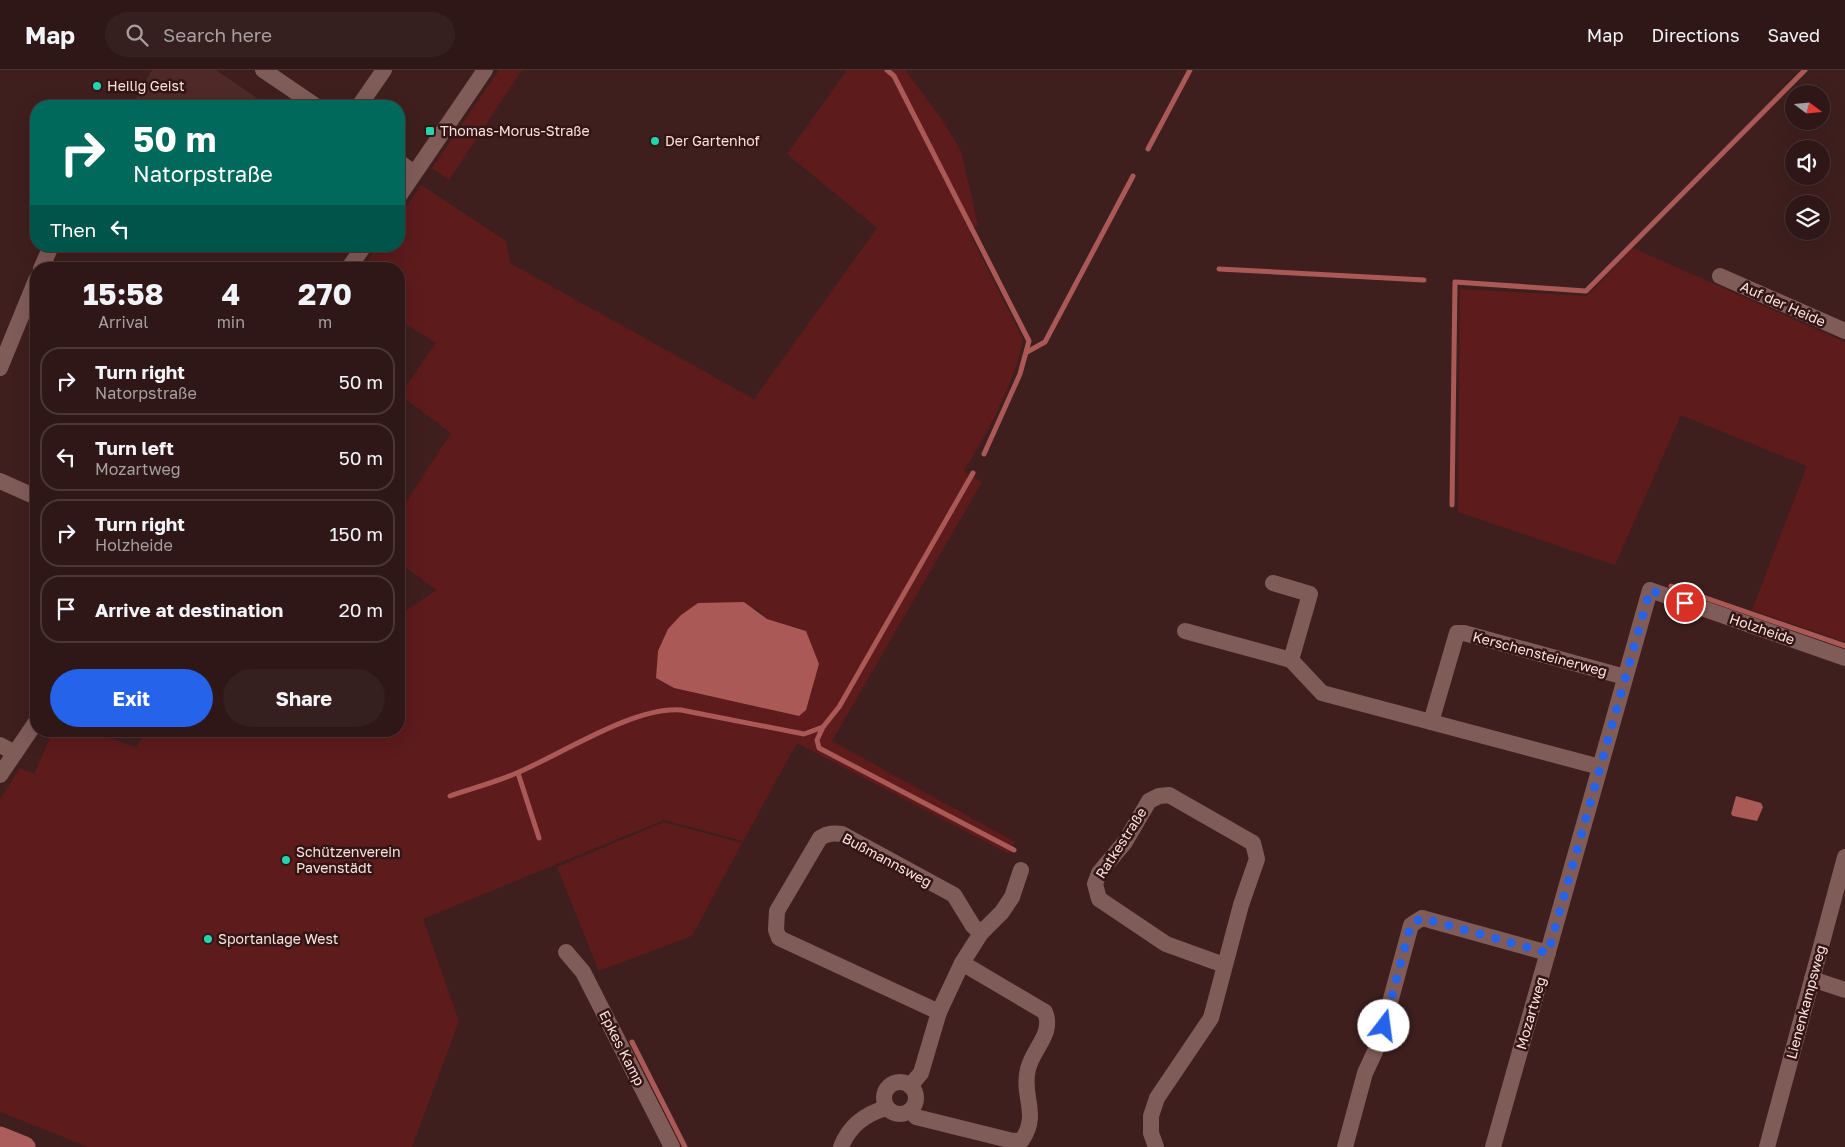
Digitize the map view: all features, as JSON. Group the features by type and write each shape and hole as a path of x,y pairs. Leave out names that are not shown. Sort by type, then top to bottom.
{"main road":[{"path":"0,1137 25,1147"}],"street":[{"path":"263,70 307,100"},
{"path":"363,100 384,70"},
{"path":"405,187 485,70"},
{"path":"405,166 414,173"},
{"name":"Auf der Heide","path":"1720,276 1845,331"},
{"path":"0,368 30,295"},
{"path":"0,482 30,495"},
{"path":"1273,583 1310,594 1291,660"},
{"name":"Holzheide","path":"1650,590 1845,658"},
{"name":"Mozartweg","path":"1493,1147 1650,590"},
{"path":"1185,631 1291,660 1322,693 1600,766"},
{"name":"Kerschensteinerweg","path":"1431,722 1457,633 1464,633 1625,677"},
{"path":"0,774 30,731"},
{"path":"0,745 15,753"},
{"name":"Ratkestraße","path":"1156,1147 1151,1133 1151,1116 1158,1098 1211,1018 1224,965 1257,859 1253,843 1169,795 1159,796 1149,801 1125,842 1099,873 1095,884 1099,899 1166,944 1224,965"},
{"name":"Bußmannsweg","path":"939,1012 780,938 776,930 776,911 820,838 834,833 842,834 954,895 973,926 981,933"},
{"name":"Lienenkampsweg","path":"1767,1147 1845,857"},
{"path":"910,1086 921,1073 939,1012 962,963 981,933 1002,912 1012,896 1021,870"},
{"path":"1345,1147 1365,1073 1379,1043 1411,924 1422,918 1548,953"},
{"name":"Epkes Kamp","path":"566,952 584,972 672,1147"},
{"path":"911,1111 916,1117 1013,1141 1022,1140 1030,1129 1032,1118 1026,1082 1028,1070 1048,1029 1045,1012 962,963"},
{"path":"1812,979 1845,990"},
{"path":"841,1147 845,1135 871,1112 886,1108 898,1115 911,1111 916,1103 916,1094 910,1086 900,1082 889,1086 883,1096 886,1108"}],"shaded area":[{"path":"152,70 216,70 257,98 256,100 135,100"},
{"path":"499,70 522,70 449,180 432,168"},
{"path":"847,70 905,70 941,118 961,151 978,225 969,232 1023,339 1007,390 982,441 964,471 982,482 832,741 1015,842 1009,854 797,743 743,841 664,820 423,919 459,1021 412,1147 88,1147 0,1112 0,799 20,768 34,774 50,737 107,737 136,747 143,737 405,737 405,611 437,590 405,567 405,504 451,433 405,399 405,388 436,343 405,324 405,262 367,262 374,252 405,252 405,208 421,185 506,241 510,263 754,399 877,228 787,154","holes":["698,603 757,609 767,619 805,630 819,664 798,716 674,688 656,678 658,651"]},
{"path":"1633,248 1845,342 1845,642 1752,610 1807,466 1681,415 1615,565 1458,512 1460,289 1587,296"},
{"path":"744,602 767,619 806,631 819,664 806,710 799,716 674,688 656,678 658,651 668,629 681,615 698,603"},
{"path":"1736,796 1761,803 1763,807 1757,821 1731,814"},
{"path":"664,822 742,843 692,936 599,971 557,867"}],"waterway":[{"path":"887,70 894,76 1029,341 1020,374 984,454"},
{"path":"1148,149 1190,70"},
{"path":"1452,505 1455,282 1586,291 1805,70"},
{"path":"1027,352 1045,342 1133,176"},
{"path":"1219,269 1424,280"},
{"path":"450,796 511,776 621,723 642,715 663,711 681,710 804,734 823,727 839,707 973,473"},
{"path":"1671,586 1845,646"},
{"path":"823,727 817,740 819,748 1014,850"},
{"path":"518,773 539,838"},
{"path":"632,1042 685,1147"}],"place":[{"name":"Heilig Geist","path":"97,86"},
{"name":"Thomas-Morus-Straße","path":"430,131"},
{"name":"Der Gartenhof","path":"655,141"},
{"name":"Schützenverein Pavenstädt","path":"286,860"},
{"name":"Sportanlage West","path":"208,939"}],"route":[{"path":"1384,1026 1411,924 1422,918 1548,953 1650,590 1685,603"}]}
